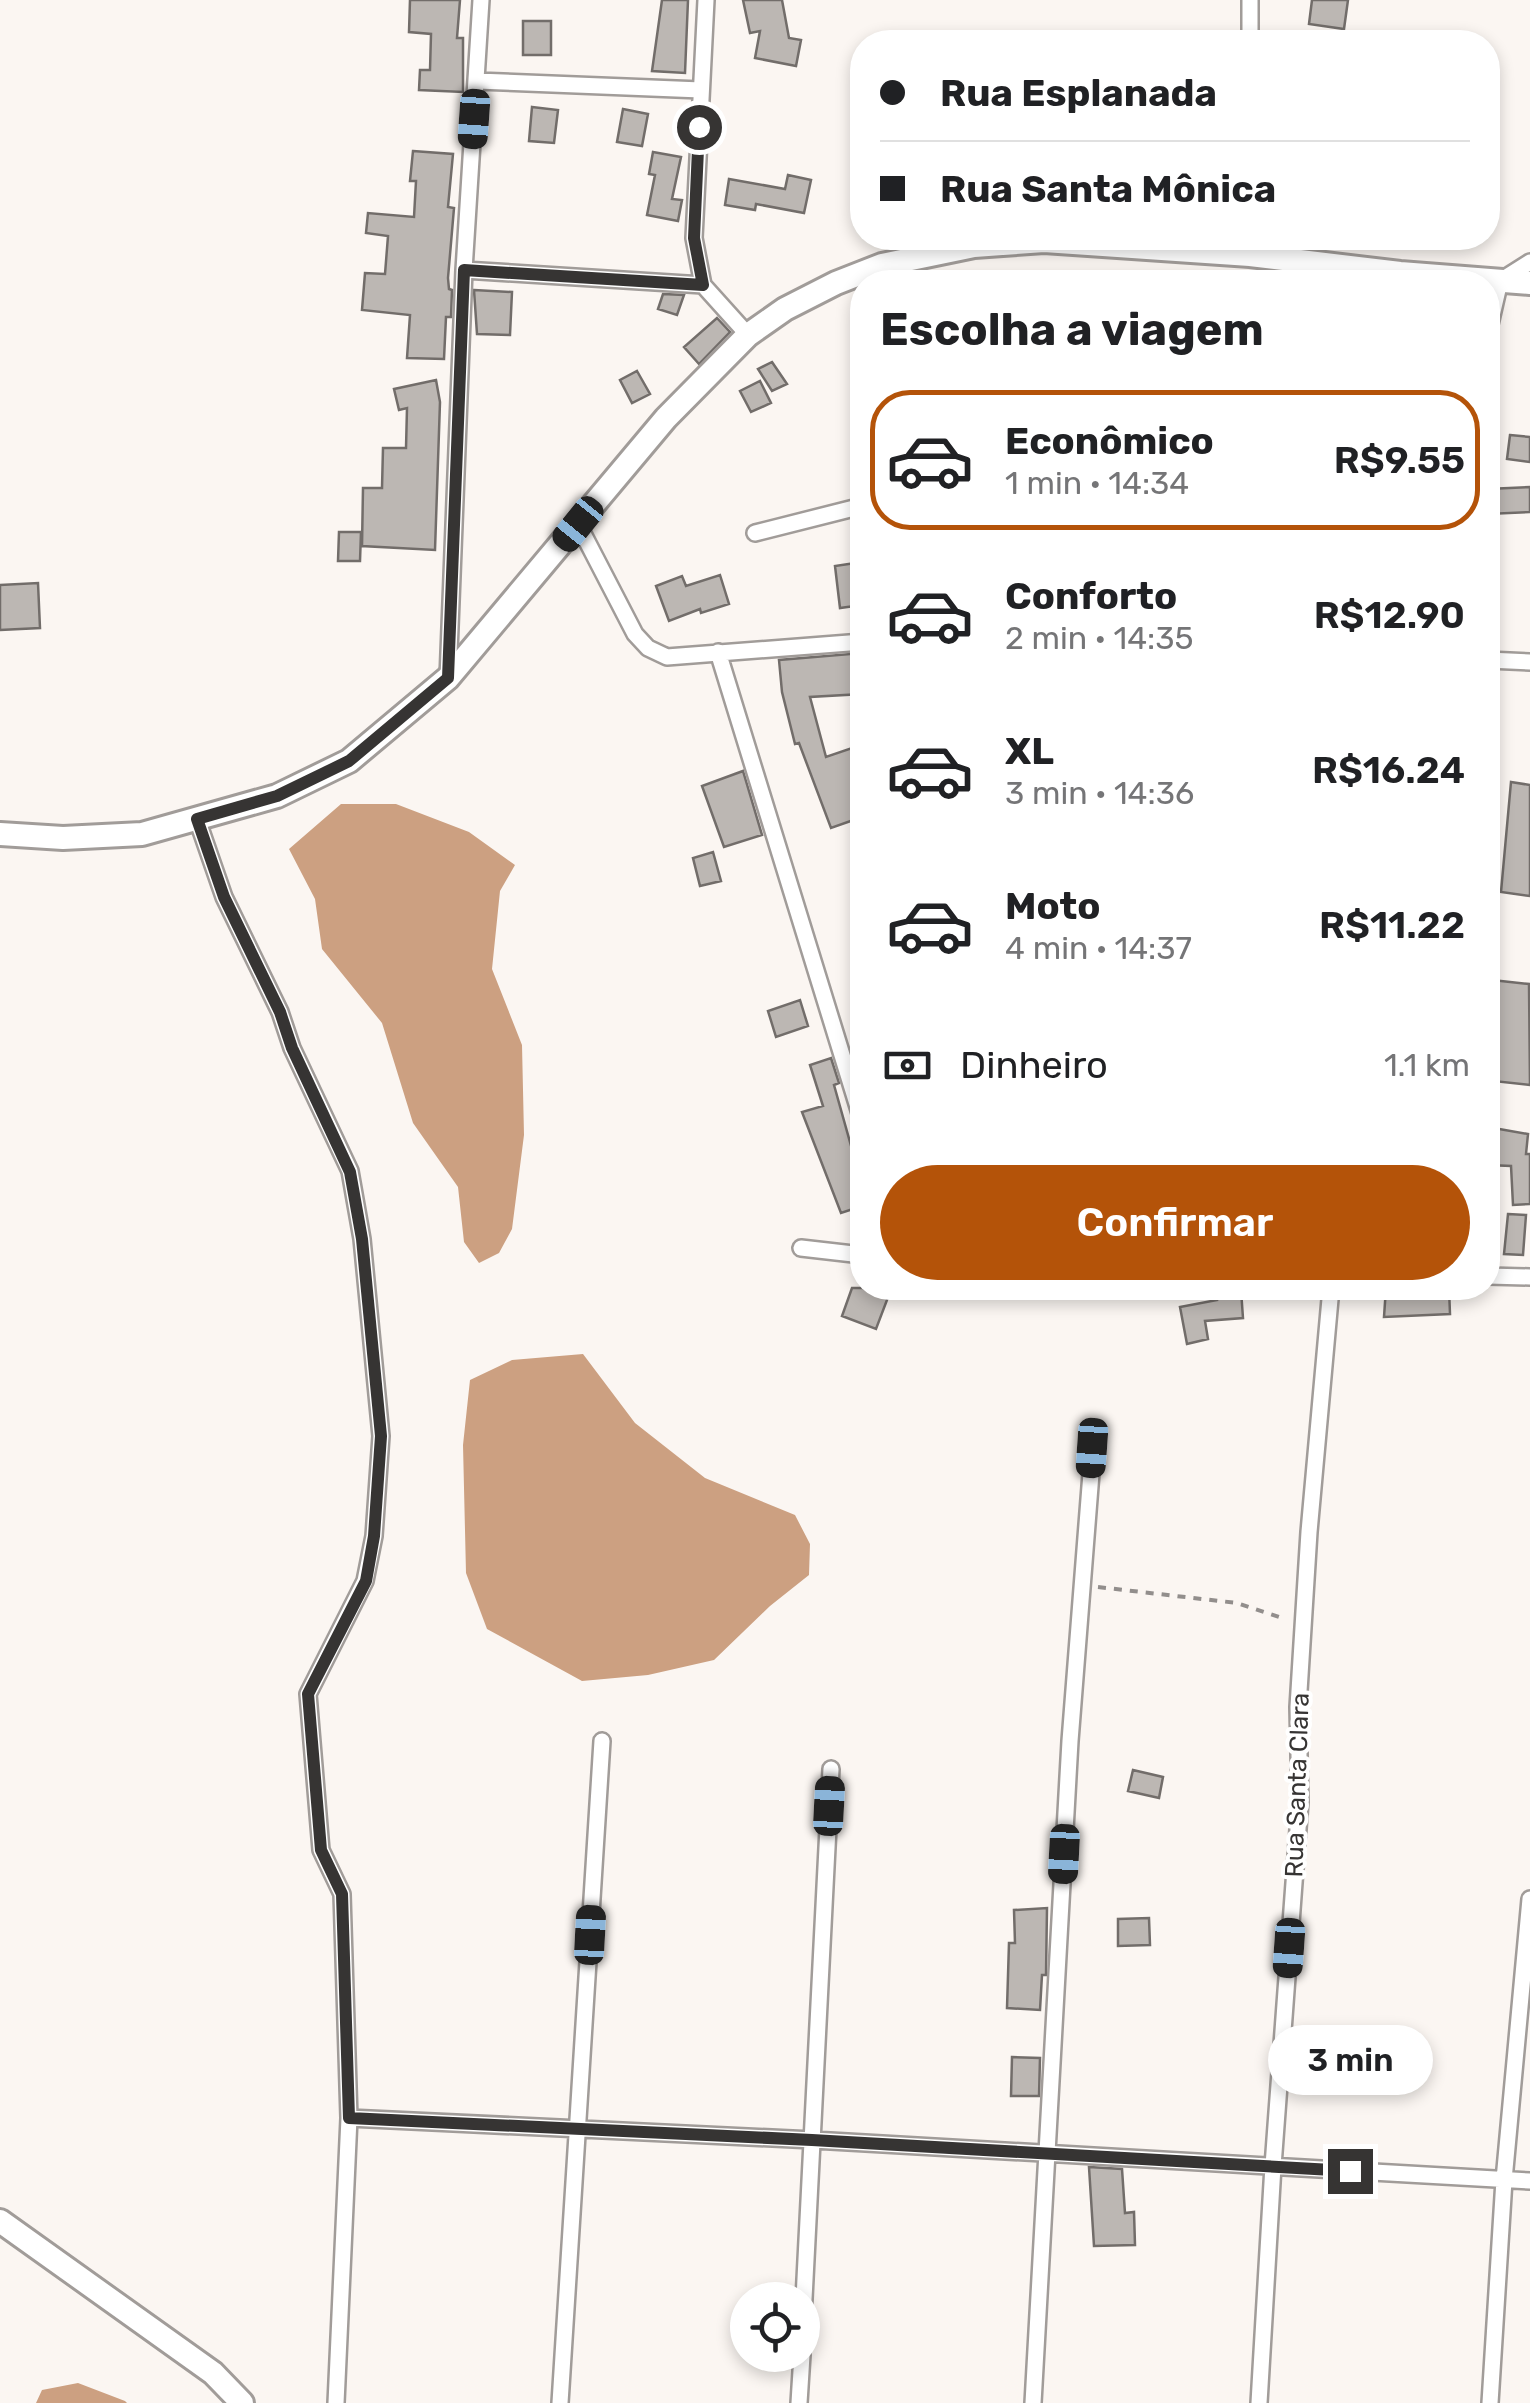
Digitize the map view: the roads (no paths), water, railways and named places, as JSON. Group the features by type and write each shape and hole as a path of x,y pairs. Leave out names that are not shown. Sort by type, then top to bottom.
{"street":[{"path":"448,678 464,270 482,0"},
{"path":"706,0 694,238 703,285 748,335"},
{"path":"1250,0 1250,30"},
{"path":"477,82 701,90"},
{"path":"869,270 929,253 958,250"},
{"path":"1268,250 1362,270"},
{"path":"1500,281 1530,262"},
{"path":"464,270 703,285"},
{"path":"0,834 63,838 142,834 277,796 349,761 448,678 666,418 748,335 784,310 850,278"},
{"path":"1500,281 1530,283"},
{"path":"755,532 850,509"},
{"path":"578,524 635,634 648,648 667,656 850,643"},
{"path":"718,652 850,1081"},
{"path":"1500,661 1530,662"},
{"path":"197,819 224,897 280,1012 292,1048 350,1172 362,1239 381,1436 374,1536 366,1581 308,1694 321,1850 342,1894 349,2118 336,2403"},
{"path":"802,1248 850,1253"},
{"path":"1500,1276 1530,1277"},
{"name":"Rua Santa Clara","path":"1259,2403 1272,2166 1300,1802 1298,1707 1308,1532 1330,1300"},
{"path":"1033,2403 1070,1741 1092,1448"},
{"path":"560,2403 602,1742"},
{"path":"805,2282 831,1769"},
{"path":"1490,2403 1504,2180 1530,1900"},
{"path":"349,2118 1530,2181"},
{"path":"0,2222 174,2344 214,2374 242,2403"},
{"path":"799,2403 801,2372"}]}
